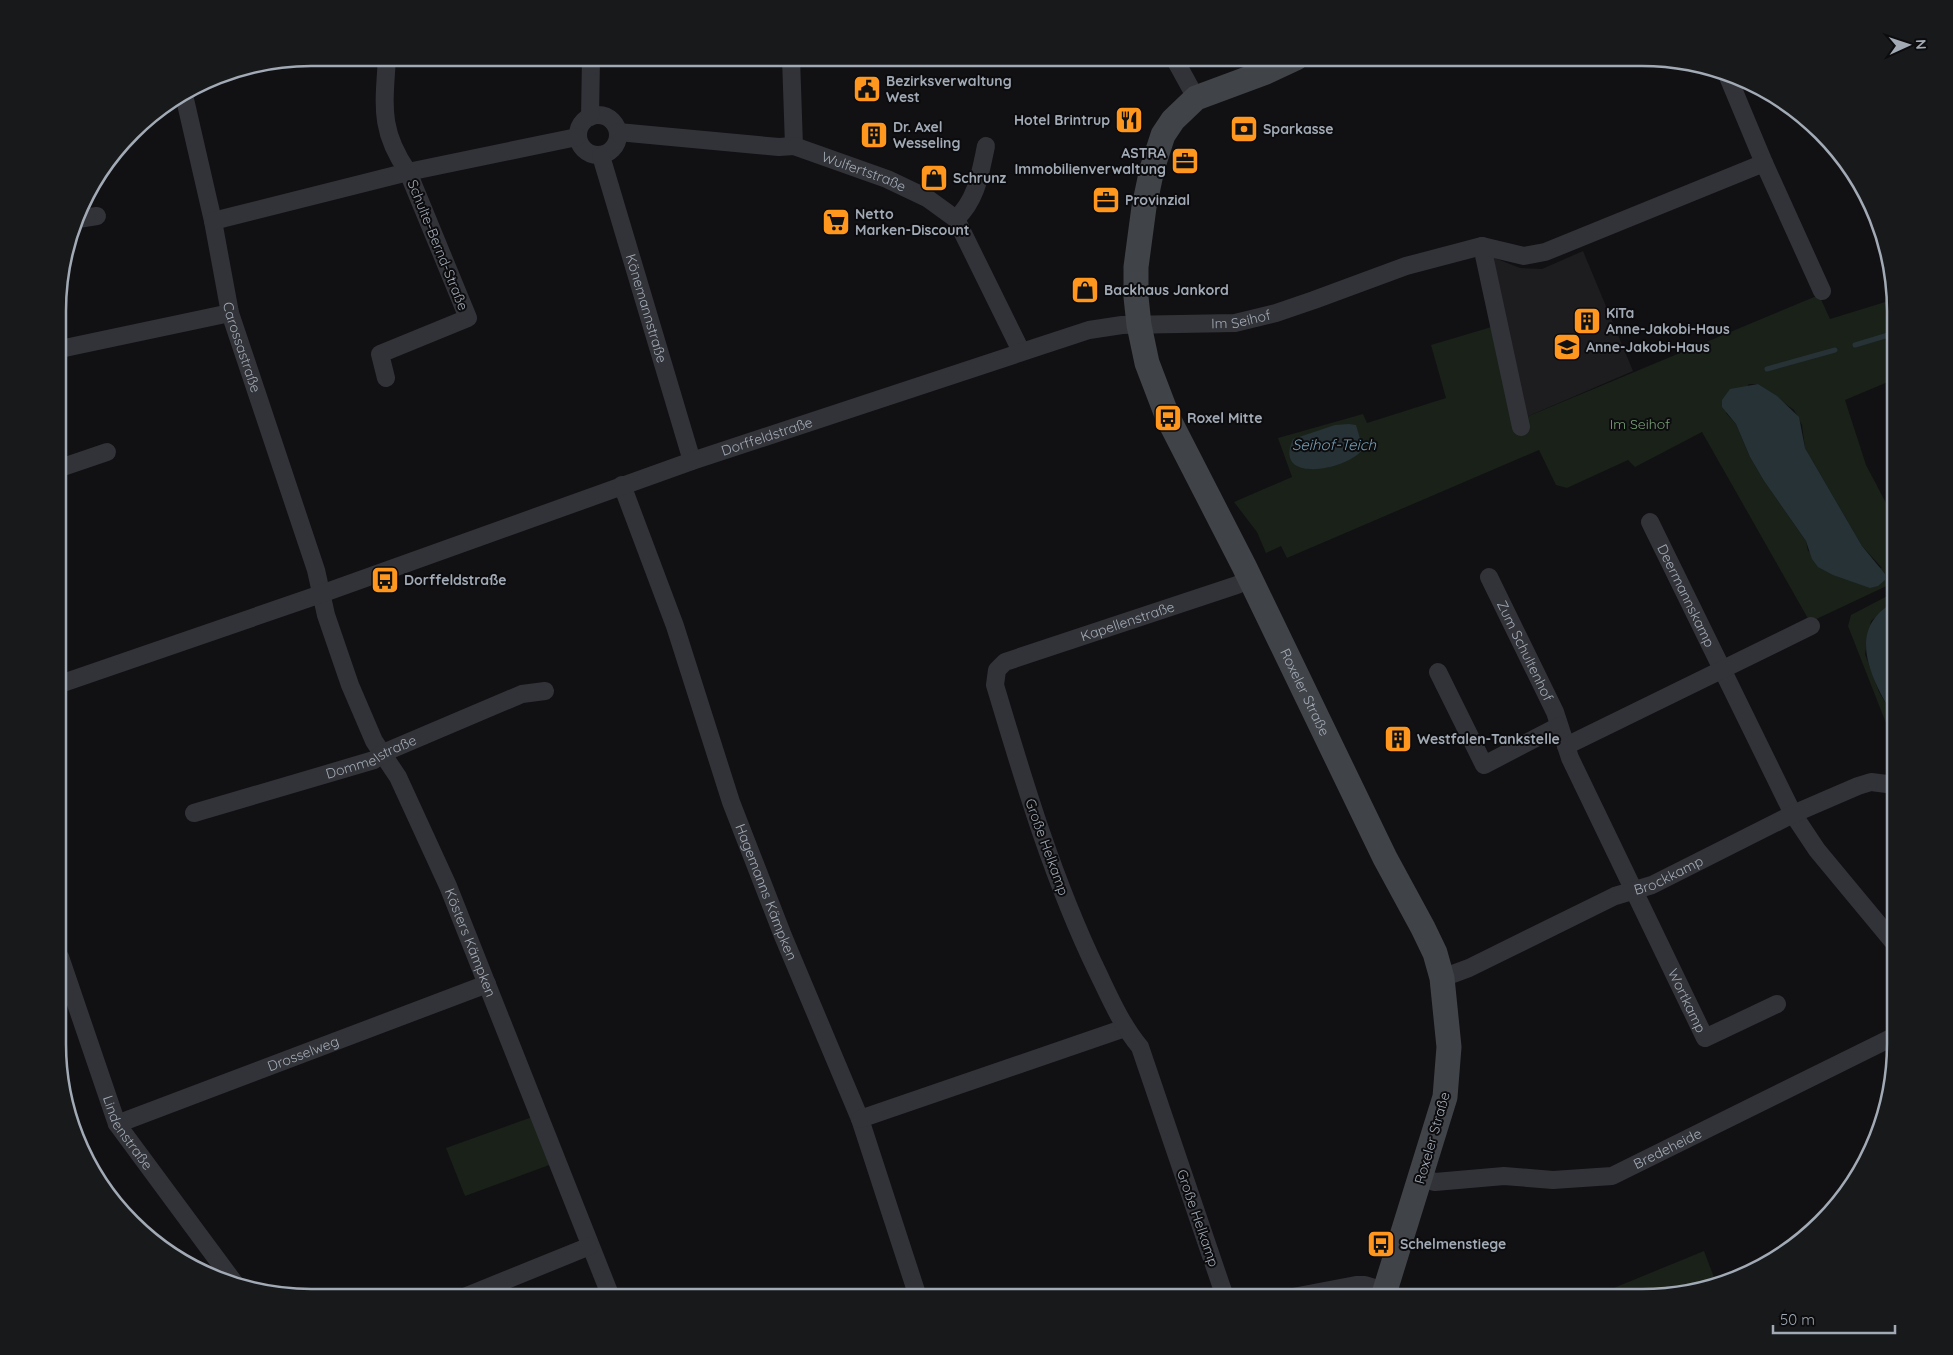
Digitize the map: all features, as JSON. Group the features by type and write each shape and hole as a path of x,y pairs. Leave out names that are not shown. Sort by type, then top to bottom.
{"main road":[{"path":"1196,98 1273,66"},
{"name":"Roxeler Straße","path":"1196,98 1181,110 1163,135 1152,169 1136,267 1139,325 1147,364 1168,418 1385,858 1423,928 1435,953 1442,978 1448,1023 1449,1071 1441,1115 1386,1289"}],"street":[{"name":"Schulte-Bernd-Straße","path":"386,66 383,112 393,151 408,172 468,318 380,354 386,378"},
{"path":"590,66 590,117"},
{"path":"791,66 794,146"},
{"path":"1178,66 1196,98"},
{"path":"1731,83 1764,163 1822,291"},
{"name":"Carossastraße","path":"185,101 214,221 230,313 316,570 321,594"},
{"path":"603,116 609,118 618,132 613,148 601,156 585,152 577,137 580,124 590,117 603,116"},
{"name":"Wulfertstraße","path":"618,132 779,147 794,146 888,179 927,198 956,219 1021,350"},
{"name":"Schulte-Bernd-Straße","path":"214,221 408,172 577,137"},
{"path":"956,219 967,208 975,192 986,146"},
{"name":"Könemannstraße","path":"601,156 692,461"},
{"name":"Im Seihof","path":"1139,325 1235,323 1307,303 1406,266 1482,246 1496,247 1524,256 1546,252 1764,163"},
{"path":"85,218 97,216"},
{"path":"1482,246 1520,426"},
{"path":"66,348 230,313"},
{"name":"Dorffeldstraße","path":"66,682 321,594 622,485 1021,350 1089,330 1139,325"},
{"path":"66,466 107,452"},
{"name":"Hagemanns Kämpken","path":"622,485 678,636 731,802 783,936 860,1120 915,1289"},
{"name":"Deermannskamp","path":"1650,522 1793,814"},
{"name":"Zum Schultenhof","path":"1489,577 1555,712 1566,746 1634,891"},
{"name":"Kapellenstraße","path":"1005,662 1249,579"},
{"name":"Kösters Kämpken","path":"321,594 326,615 350,685 374,741 398,777 448,886 608,1289"},
{"path":"1566,746 1661,701 1810,626"},
{"name":"Große Helkamp","path":"1005,662 997,670 995,685 1028,794 1049,855 1082,939 1125,1028 1140,1047 1222,1289"},
{"path":"1438,672 1484,765 1559,726"},
{"name":"Dommelstraße","path":"194,813 374,760 383,753 522,694 545,691"},
{"name":"Brockkamp","path":"1442,978 1468,968 1615,896 1652,885 1793,814 1858,786 1871,782 1887,785"},
{"path":"1793,814 1817,850 1887,934"},
{"name":"Wortkamp","path":"1634,891 1705,1038 1777,1004"},
{"name":"Lindenstraße","path":"66,975 117,1124 228,1274"},
{"name":"Drosselweg","path":"117,1124 488,984"},
{"path":"860,1120 1125,1028"},
{"name":"Bredeheide","path":"1421,1178 1435,1182 1504,1176 1553,1180 1612,1176 1887,1040"},
{"path":"484,1289 590,1246"},
{"path":"1338,1289 1365,1285 1373,1289"}],"shaded area":[{"name":"Anne-Jakobi-Haus","path":"1583,251 1633,371 1524,418 1492,257 1520,268 1542,269"}],"green space":[{"path":"1819,295 1830,319 1886,302 1887,382 1845,400 1866,465 1887,505 1887,586 1810,622 1702,432 1635,467 1628,460 1567,488 1556,485 1539,450 1287,558 1281,546 1266,553 1257,532 1234,502 1292,477 1278,438 1363,414 1367,423 1446,398 1431,345 1505,323 1524,418","holes":["1749,384 1758,384 1794,410 1802,425 1805,448 1862,546 1882,568 1808,551 1806,541 1764,481 1750,457 1736,424 1726,413"]},
{"path":"1887,596 1887,607 1871,621 1865,654 1879,692 1887,706 1887,726 1848,626 1851,615"},
{"path":"532,1117 552,1164 465,1196 446,1148"},
{"path":"1704,1251 1714,1278 1674,1287 1611,1289"}],"water":[{"path":"1758,384 1777,396 1799,417 1805,448 1862,546 1885,574 1885,580 1878,586 1870,588 1833,575 1818,567 1812,559 1806,541 1764,481 1750,457 1736,424 1722,407 1722,400 1730,389"},
{"name":"Seihof-Teich","path":"1335,425 1356,425 1363,449 1355,456 1343,463 1315,469 1302,468 1293,463 1289,453 1293,439"},
{"path":"1887,607 1887,704 1872,674 1866,643 1869,629 1877,616"}],"waterway":[{"path":"1855,345 1887,335"},
{"path":"1767,369 1835,350"}],"place":[{"name":"Bezirksverwaltung West","path":"867,89"},
{"name":"Hotel Brintrup","path":"1129,120"},
{"name":"Sparkasse","path":"1244,129"},
{"name":"Dr. Axel Wesseling","path":"874,135"},
{"name":"ASTRA Immobilienverwaltung","path":"1185,161"},
{"name":"Schrunz","path":"934,178"},
{"name":"Provinzial","path":"1106,200"},
{"name":"Netto Marken-Discount","path":"836,222"},
{"name":"Backhaus Jankord","path":"1085,290"},
{"name":"KiTa Anne-Jakobi-Haus","path":"1587,321"},
{"name":"Anne-Jakobi-Haus","path":"1567,347"},
{"name":"Roxel Mitte","path":"1168,418"},
{"name":"Dorffeldstraße","path":"385,580"},
{"name":"Westfalen-Tankstelle","path":"1398,739"},
{"name":"Schelmenstiege","path":"1381,1244"}]}
